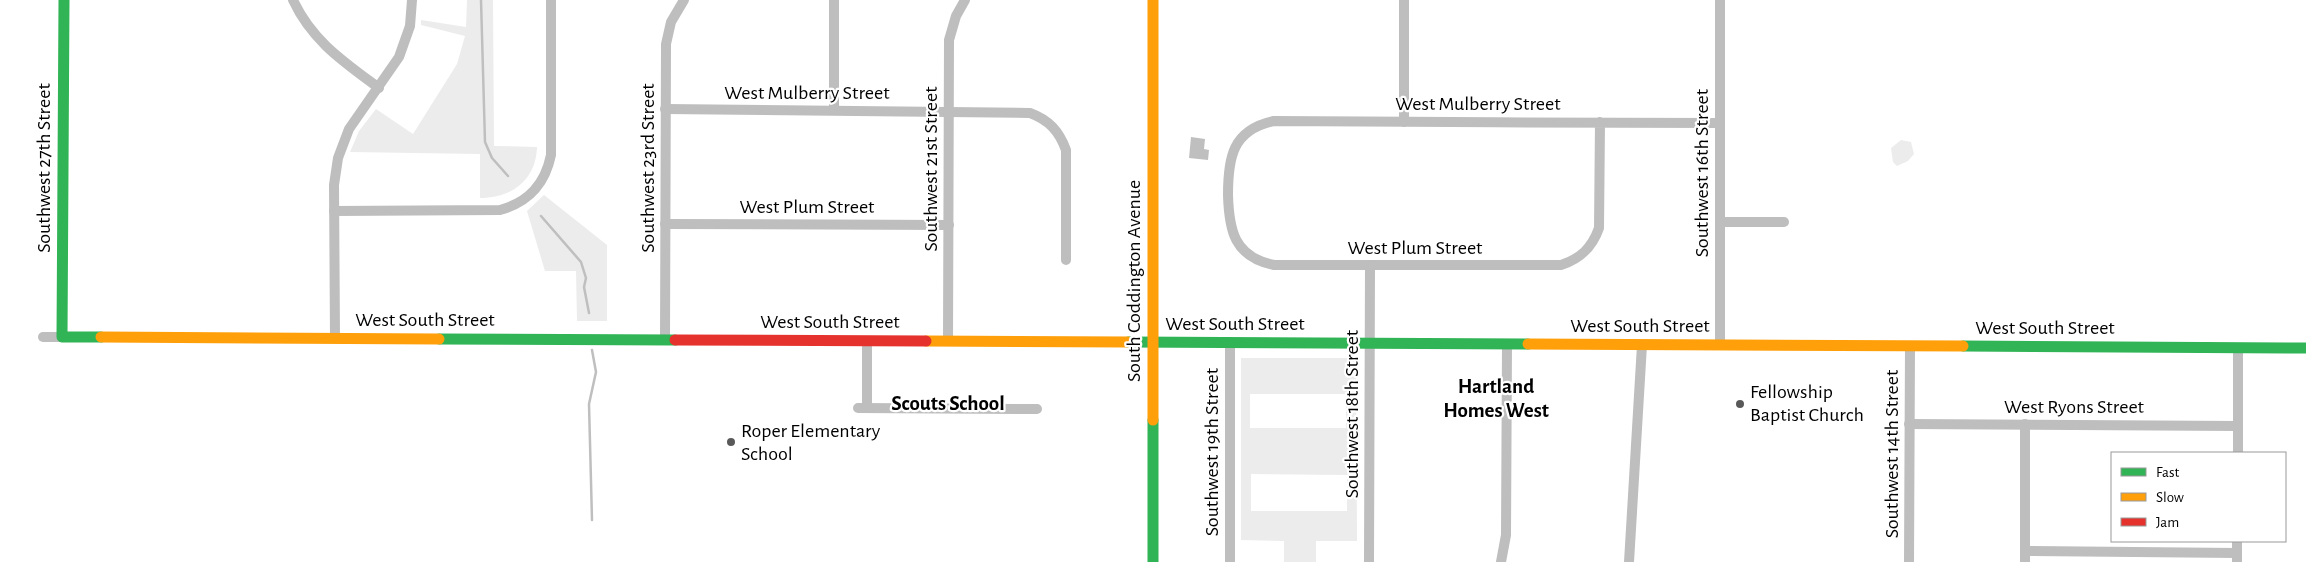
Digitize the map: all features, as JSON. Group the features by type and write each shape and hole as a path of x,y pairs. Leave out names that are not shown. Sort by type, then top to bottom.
{"street":[{"name":"Southwest 27th Street","path":"62,337 64,0"},
{"path":"294,0 304,20 322,44 379,88"},
{"path":"335,338 335,174 343,142 349,129 392,70 406,42 410,26 412,0"},
{"path":"334,212 490,211 512,206 532,193 544,178 551,155 551,0"},
{"name":"Southwest 23rd Street","path":"665,340 665,109 667,38 671,22 684,0"},
{"path":"834,0 834,110"},
{"name":"Southwest 21st Street","path":"948,341 949,40 956,16 965,0"},
{"name":"South Coddington Avenue","path":"1153,0 1153,562"},
{"path":"1404,0 1404,122"},
{"name":"Southwest 16th Street","path":"1720,0 1720,345"},
{"name":"West Mulberry Street","path":"665,109 1022,111 1051,121 1062,139 1066,150 1066,260"},
{"name":"West Mulberry Street","path":"1248,254 1234,237 1229,218 1228,168 1234,149 1241,138 1255,127 1274,121 1719,123"},
{"name":"West Plum Street","path":"1248,254 1258,260 1274,265 1549,266 1571,262 1582,255 1595,239 1601,221 1600,122"},
{"path":"1720,222 1784,222"},
{"name":"West Plum Street","path":"665,224 948,225"},
{"name":"Southwest 18th Street","path":"1369,562 1370,265"},
{"name":"West South Street","path":"43,337 2306,348"},
{"path":"867,341 863,408 1037,409"},
{"name":"Southwest 19th Street","path":"1230,342 1230,562"},
{"path":"1501,562 1506,535 1506,344"},
{"path":"1629,562 1642,345"},
{"name":"Southwest 14th Street","path":"1909,562 1910,346"},
{"path":"2238,348 2238,452"},
{"name":"West Ryons Street","path":"1909,424 2238,426"},
{"path":"2025,424 2025,557 2237,557 2237,542"}],"shaded area":[{"path":"467,0 493,0 494,146 537,147 536,159 527,178 512,191 492,197 480,198 480,154 350,152 359,131 376,109 413,134 457,64 465,36 421,25 421,20 466,27"},
{"path":"1191,137 1205,139 1204,149 1209,150 1208,160 1189,158"},
{"path":"1901,140 1911,142 1914,154 1908,161 1897,166 1893,162 1891,148"},
{"path":"544,195 607,245 607,321 577,321 576,271 545,271 527,211"},
{"path":"1241,358 1356,358 1357,541 1316,541 1316,562 1284,562 1284,541 1241,540","holes":["1250,394 1346,394 1346,428 1250,428","1251,474 1347,475 1347,511 1251,511"]}],"waterway":[{"path":"481,0 485,142 492,158 508,176"},
{"path":"541,216 581,262 586,278 584,287 589,313"},
{"path":"592,350 596,372 589,404 592,520"}],"traffic: fast":[{"path":"64,0 62,337 101,337"},
{"path":"439,339 675,340"},
{"path":"1128,342 1528,344"},
{"path":"1963,346 2306,348"},
{"path":"1153,420 1153,562"}],"traffic: slow":[{"path":"1153,0 1153,420"},
{"path":"101,337 439,339"},
{"path":"926,341 1128,342"},
{"path":"1528,344 1963,346"}],"traffic: jam":[{"path":"675,340 926,341"}],"place":[{"name":"Fellowship Baptist Church","path":"1740,404"},
{"name":"Roper Elementary School","path":"731,442"}],"district":[{"name":"Hartland Homes West","path":"1496,398"},
{"name":"Scouts School","path":"948,403"}]}
